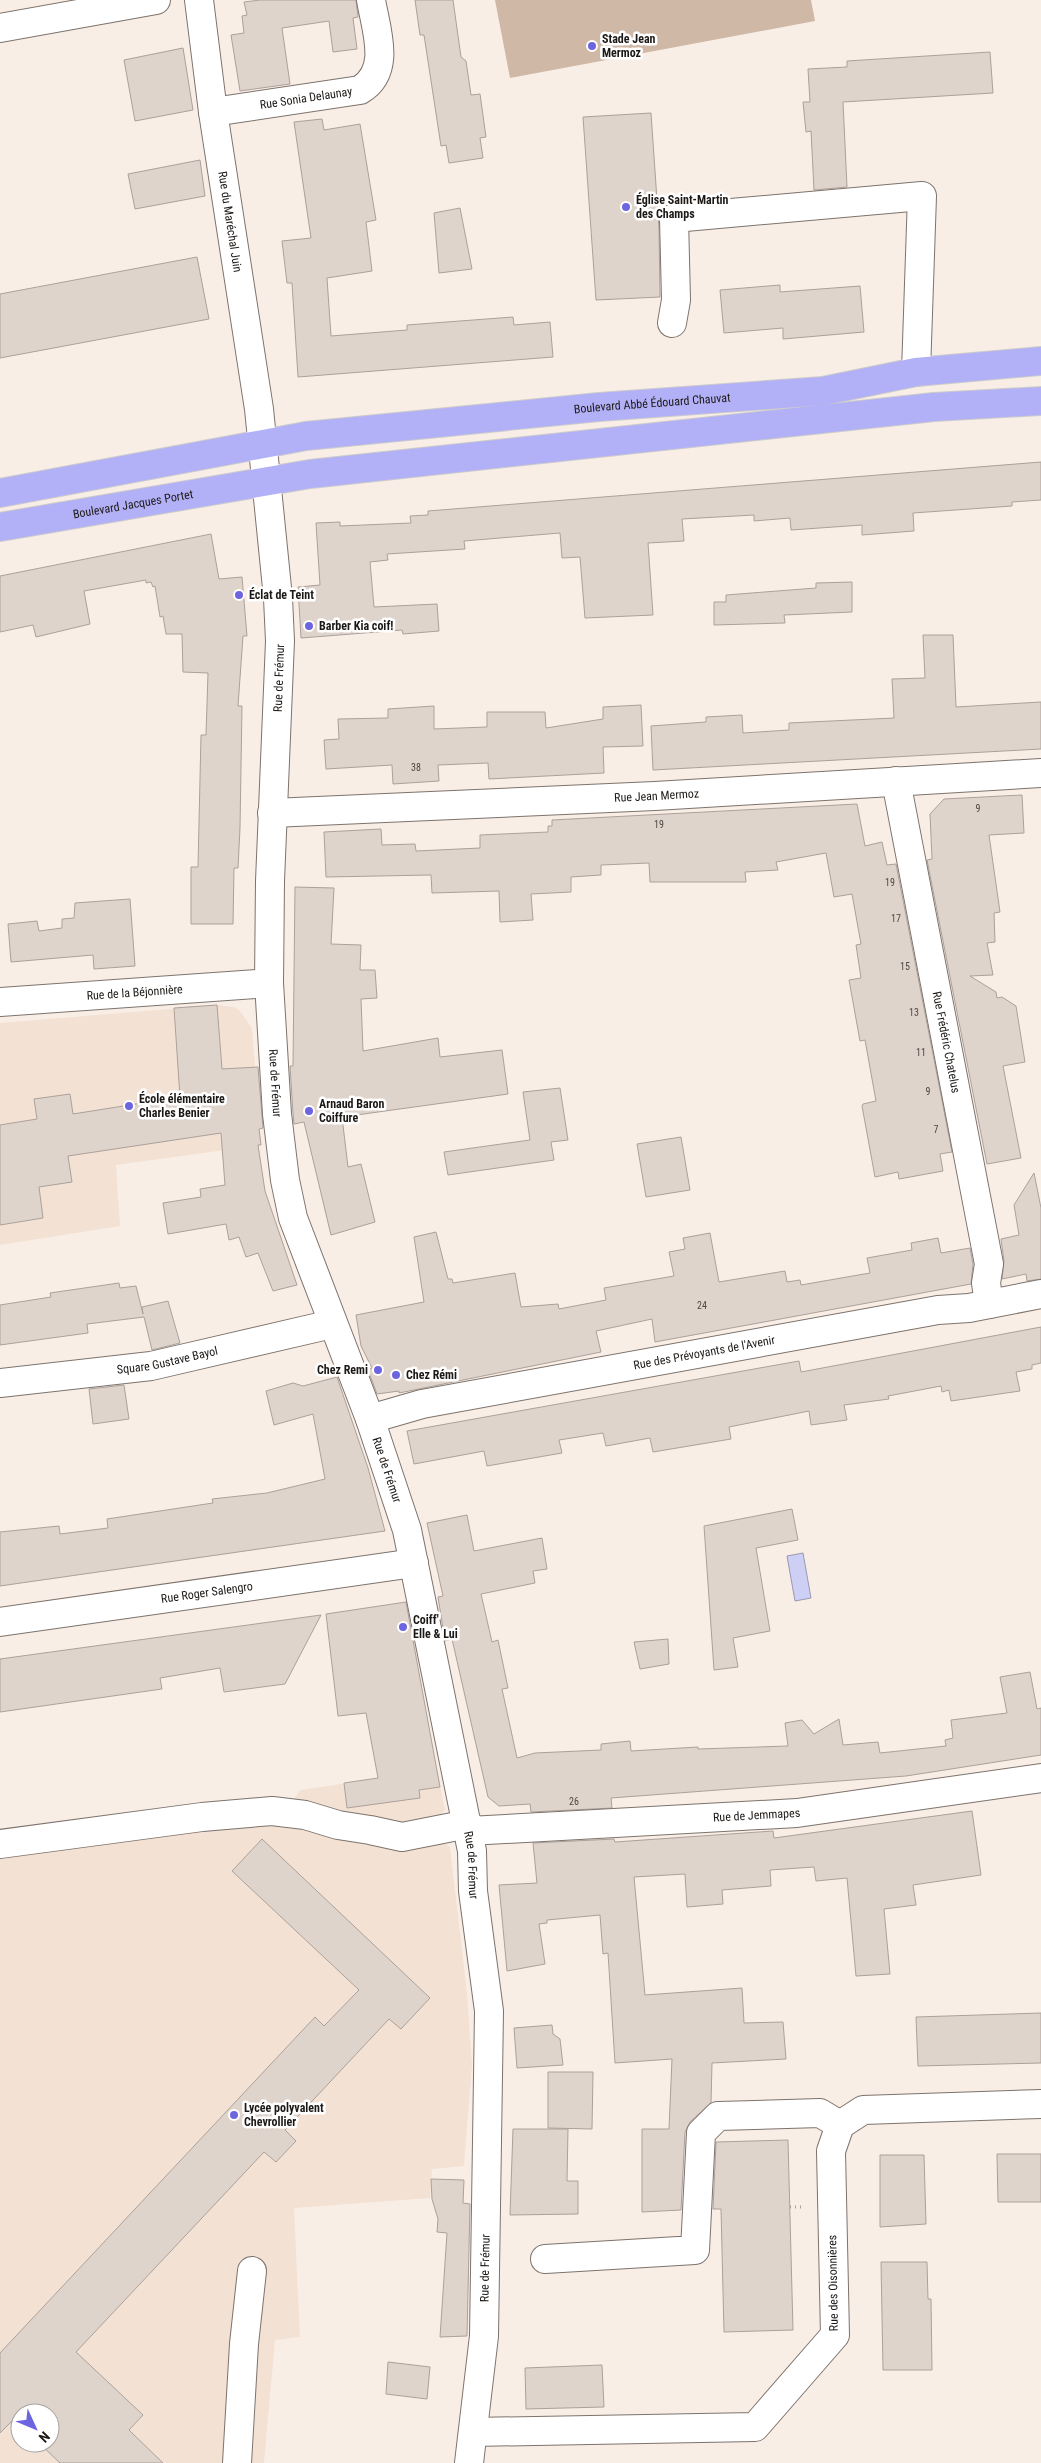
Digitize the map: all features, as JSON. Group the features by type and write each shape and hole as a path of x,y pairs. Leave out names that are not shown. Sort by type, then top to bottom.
{"main road":[{"name":"Boulevard Abbé Édouard Chauvat","path":"263,444 306,436 599,407 823,391 916,372 1041,361"},
{"path":"267,483 310,474 924,408 1041,401"},
{"path":"0,493 263,444"},
{"name":"Boulevard Jacques Portet","path":"0,527 267,483"}],"street":[{"path":"0,28 156,0"},
{"name":"Rue du Maréchal Juin","path":"199,0 213,112 234,235 267,483"},
{"name":"Rue Sonia Delaunay","path":"213,112 360,90 368,85 375,78 381,61 371,0"},
{"path":"672,323 676,300 674,218 922,196 916,372"},
{"name":"Rue de Frémur","path":"267,483 280,641 272,813 269,983 277,1114 285,1180 293,1218 390,1473 414,1563 472,1851 473,1891 488,2011 484,2336 469,2463"},
{"name":"Rue Jean Mermoz","path":"272,813 654,796 1041,773"},
{"name":"Rue Frédéric Chatelus","path":"896,781 989,1264 986,1284 989,1304"},
{"name":"Rue de la Béjonnière","path":"0,1002 269,983"},
{"name":"Rue des Prévoyants de l'Avenir","path":"370,1419 422,1404 928,1312 989,1304 1041,1294"},
{"name":"Square Gustave Bayol","path":"0,1383 151,1366 332,1324"},
{"name":"Rue Roger Salengro","path":"0,1622 414,1563"},
{"name":"Rue de Jemmapes","path":"0,1844 202,1816 272,1811 305,1815 338,1825 402,1838 468,1827 798,1813 1041,1778"},
{"path":"545,2259 694,2250 701,2133 718,2116 820,2113 840,2125 863,2110 1041,2104"},
{"name":"Rue des Oisonnières","path":"474,2432 755,2427 835,2335 831,2151 840,2125"},
{"path":"236,2463 244,2344 252,2271"}],"path":[{"path":"790,2207 805,2207"}],"shaded area":[{"name":"Stade Jean Mermoz","path":"495,0 811,0 815,21 510,78"},
{"name":"École élémentaire Charles Benier","path":"217,1005 234,1007 240,1011 252,1028 261,1145 116,1165 120,1226 0,1245 0,1023"},
{"name":"Lycée polyvalent Chevrollier","path":"437,1770 445,1810 439,1818 441,1841 450,1847 467,1993 472,2065 464,2166 432,2169 430,2198 294,2208 300,2337 275,2340 264,2463 0,2463 0,1838 292,1802 300,1790"}],"water":[{"path":"803,1553 811,1598 795,1601 787,1556"}],"building":[{"path":"260,0 356,0 358,17 353,18 357,49 333,52 329,21 282,28 290,84 240,91 231,35 244,33 242,16 247,15 244,2"},
{"path":"415,0 453,0 461,57 466,61 471,95 480,94 486,137 480,138 483,158 449,163 446,145 441,146 424,35 420,35"},
{"path":"183,48 193,110 135,121 124,60"},
{"path":"990,52 993,93 843,102 847,187 814,190 811,131 806,132 803,102 810,102 808,69 847,67 847,61"},
{"name":"Église Saint-Martin des Champs","path":"651,113 659,229 660,297 596,300 583,117"},
{"path":"322,119 324,130 360,124 376,220 366,222 372,271 327,278 331,336 407,330 407,325 513,317 514,325 550,322 553,357 298,377 292,283 287,283 282,241 311,238 294,122"},
{"path":"200,160 205,196 135,209 128,174"},
{"path":"460,208 472,269 439,273 434,213"},
{"path":"197,257 209,319 0,358 0,294"},
{"path":"780,285 780,292 860,286 864,332 783,339 783,328 724,333 720,290"},
{"path":"1041,462 1041,500 1012,502 1012,506 913,513 914,531 862,535 862,525 791,530 790,518 754,521 754,515 682,519 684,541 648,543 653,615 585,618 580,557 562,558 560,533 464,541 465,549 387,554 388,560 370,562 374,607 437,604 439,631 403,634 402,630 301,638 298,587 320,585 316,523 340,522 340,526 411,523 410,516 428,515 428,511"},
{"path":"211,534 219,579 242,577 247,636 243,636 238,706 242,706 240,828 238,868 234,868 233,924 191,924 191,867 198,867 201,735 206,735 208,673 183,672 182,634 166,634 163,616 160,617 155,586 153,587 151,582 146,583 146,580 84,591 90,624 36,637 33,625 0,632 0,576"},
{"path":"852,582 852,612 784,615 785,623 714,625 714,602 726,602 726,595 816,588 816,583"},
{"path":"923,635 953,635 956,707 1041,702 1041,749 653,770 651,726 706,722 706,717 742,715 743,733 789,730 789,723 894,718 892,679 925,678"},
{"path":"641,705 643,746 603,747 604,773 489,779 488,763 438,765 439,781 393,784 392,765 326,769 324,740 339,739 338,719 388,718 388,709 434,706 434,729 487,727 487,712 545,712 546,728 603,719 603,707"},
{"path":"1022,795 1024,833 989,835 1000,912 994,913 995,942 987,943 993,975 970,976 996,992 997,998 1002,997 1016,1006 1025,1062 1003,1066 1021,1158 987,1164 927,860 932,859 930,814 944,799"},
{"path":"857,804 865,846 882,842 887,865 896,864 952,1152 940,1154 943,1171 899,1179 898,1172 875,1177 862,1106 863,1104 876,1101 865,1040 860,1041 849,980 861,978 856,945 861,944 852,894 834,897 826,853 776,862 778,870 745,872 746,882 650,882 649,863 601,865 601,875 571,877 571,892 531,894 533,920 500,922 499,891 432,893 431,875 326,877 324,832 381,829 382,845 415,844 416,851 480,848 480,835 548,832 548,826 552,826 552,820"},
{"path":"295,887 334,888 331,944 361,945 360,970 375,970 377,998 361,999 363,1051 438,1038 440,1057 502,1050 508,1094 342,1117 348,1167 361,1164 375,1222 331,1235 304,1122 294,1124 290,1066 293,1066"},
{"path":"130,899 135,966 94,969 93,955 11,962 8,924 37,921 39,931 62,928 62,919 74,918 75,903"},
{"path":"217,1005 222,1069 258,1067 263,1128 259,1129 261,1145 258,1145 265,1191 297,1285 273,1291 258,1253 246,1257 239,1237 229,1240 226,1224 168,1234 163,1203 201,1197 200,1189 225,1185 221,1133 68,1156 72,1182 39,1187 43,1218 0,1225 0,1125 37,1119 34,1099 70,1094 73,1114 180,1097 174,1008"},
{"path":"560,1088 568,1140 551,1142 554,1160 448,1175 444,1152 530,1140 523,1092"},
{"path":"681,1137 690,1190 646,1197 637,1144"},
{"path":"1034,1173 1041,1208 1041,1279 1027,1281 1026,1274 1002,1279 1004,1261 1001,1239 1019,1235 1014,1205"},
{"path":"436,1232 448,1279 452,1279 453,1283 515,1273 521,1307 558,1304 559,1309 606,1300 604,1288 674,1276 669,1252 685,1249 683,1238 710,1233 719,1282 785,1271 787,1282 800,1280 801,1285 870,1273 867,1258 912,1250 911,1243 938,1238 941,1253 970,1248 973,1264 971,1284 655,1342 652,1319 596,1331 601,1352 399,1393 399,1391 377,1394 368,1370 372,1368 361,1346 356,1315 424,1302 414,1237"},
{"path":"119,1283 120,1288 136,1286 143,1314 142,1307 168,1301 180,1343 152,1350 144,1317 87,1324 88,1333 0,1345 0,1305 51,1297 50,1293"},
{"path":"1041,1327 1041,1363 1032,1365 1032,1369 1016,1372 1020,1391 951,1401 949,1390 942,1392 941,1386 888,1396 889,1399 844,1405 847,1420 811,1425 809,1411 729,1427 731,1439 653,1452 650,1438 606,1446 603,1433 559,1440 562,1453 487,1466 484,1451 414,1464 407,1431 799,1361 801,1372"},
{"path":"337,1377 368,1468 385,1531 0,1586 0,1532 59,1526 60,1534 108,1528 107,1519 213,1503 212,1499 267,1493 325,1479 313,1414 274,1425 266,1391 293,1383 303,1386"},
{"path":"124,1385 129,1419 93,1424 89,1389"},
{"path":"792,1509 798,1540 756,1548 770,1631 733,1638 738,1667 714,1670 704,1526"},
{"path":"467,1515 474,1551 542,1538 547,1569 533,1571 535,1583 481,1594 492,1642 498,1640 508,1688 502,1689 517,1758 535,1753 601,1750 601,1744 630,1741 631,1751 698,1747 698,1749 788,1746 785,1723 802,1720 814,1734 839,1719 843,1745 878,1742 880,1753 946,1746 945,1740 953,1738 951,1720 1007,1713 1000,1677 1030,1672 1037,1709 1041,1708 1041,1755 906,1776 611,1798 612,1808 531,1812 530,1804 499,1806 488,1797 452,1639 445,1641 438,1597 443,1596 427,1523"},
{"path":"406,1602 440,1787 419,1790 420,1798 347,1808 344,1783 378,1778 366,1713 338,1716 326,1614"},
{"path":"321,1615 285,1684 224,1692 220,1668 160,1678 162,1689 0,1712 0,1659"},
{"path":"668,1639 669,1664 640,1669 634,1642"},
{"path":"972,1811 981,1875 913,1885 916,1905 884,1909 890,1974 856,1976 847,1878 816,1881 814,1867 770,1870 771,1886 722,1890 723,1904 687,1907 685,1874 634,1877 645,1995 742,1988 744,2023 783,2022 786,2059 712,2063 711,2103 690,2122 685,2132 681,2210 642,2212 642,2129 669,2129 672,2059 615,2063 608,1953 603,1954 600,1915 547,1920 547,1923 539,1924 545,1964 507,1971 499,1885 537,1883 533,1843 614,1839 615,1842 773,1831 774,1838"},
{"path":"262,1839 430,1998 401,2029 389,2019 285,2130 296,2141 276,2162 264,2152 76,2352 143,2415 129,2430 163,2463 60,2463 50,2453 60,2453 60,2403 10,2403 10,2423 0,2433 0,2353 315,2017 324,2026 359,1990 232,1871"},
{"path":"1041,2013 1041,2063 918,2066 916,2017"},
{"path":"552,2025 553,2034 560,2039 563,2065 517,2068 514,2028"},
{"path":"548,2072 593,2072 592,2129 548,2128"},
{"path":"513,2129 568,2129 567,2181 578,2181 578,2214 510,2215"},
{"path":"788,2140 793,2330 724,2332 721,2209 713,2209 716,2142"},
{"path":"997,2154 1041,2154 1041,2202 998,2202"},
{"path":"880,2155 924,2155 926,2224 880,2227"},
{"path":"431,2179 464,2180 463,2203 470,2204 467,2336 440,2337 447,2233 437,2232 438,2219 432,2199"},
{"path":"881,2262 927,2262 928,2299 931,2299 932,2370 883,2370"},
{"path":"388,2362 430,2367 427,2399 386,2394"},
{"path":"602,2365 604,2407 526,2409 525,2368"}],"place":[{"name":"Stade Jean Mermoz","path":"592,46"},
{"name":"Église Saint-Martin des Champs","path":"626,207"},
{"name":"Éclat de Teint","path":"239,595"},
{"name":"Barber Kia coif!","path":"309,626"},
{"name":"École élémentaire Charles Benier","path":"129,1106"},
{"name":"Arnaud Baron Coiffure","path":"309,1111"},
{"name":"Chez Remi","path":"378,1370"},
{"name":"Chez Rémi","path":"396,1375"},
{"name":"Coiff' Elle & Lui","path":"403,1627"},
{"name":"Lycée polyvalent Chevrollier","path":"234,2115"}]}
